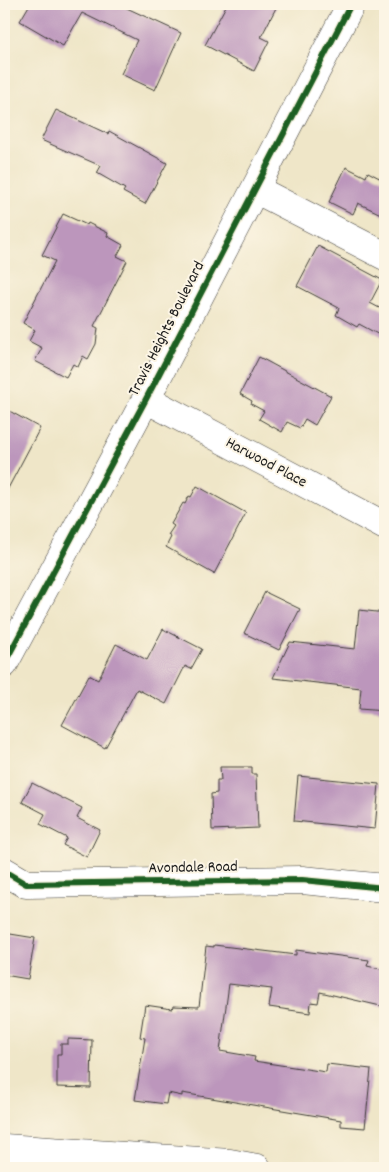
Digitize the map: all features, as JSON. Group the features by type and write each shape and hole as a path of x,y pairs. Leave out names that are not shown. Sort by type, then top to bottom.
{"street":[{"name":"Travis Heights Boulevard","path":"4,664 146,399 350,4"},
{"path":"255,189 385,256"},
{"name":"Harwood Place","path":"146,399 385,526"},
{"name":"Avondale Road","path":"4,871 26,884 302,880 385,888"},
{"path":"4,1148 230,1163 257,1168"}],"building":[{"path":"30,4 118,4 181,33 155,90 121,74 137,40 82,13 63,46 20,21"},
{"path":"227,4 278,4 261,37 269,41 254,71 205,45"},
{"path":"56,110 108,134 109,131 167,163 145,204 123,192 125,189 97,173 101,166 41,140"},
{"path":"346,167 366,177 368,172 385,181 385,216 358,203 353,214 329,202"},
{"path":"63,214 108,233 107,236 123,245 117,256 127,261 94,326 98,328 96,344 88,359 83,356 78,367 73,364 66,377 35,361 42,348 29,341 35,330 23,323 55,261 42,255"},
{"path":"318,246 382,280 370,303 385,311 385,338 359,324 357,327 336,315 339,308 297,286"},
{"path":"259,357 331,396 315,425 305,419 300,428 287,422 282,432 259,419 264,411 251,404 252,401 240,394"},
{"path":"4,408 40,428 4,496"},
{"path":"197,486 246,513 214,574 166,547 171,537 168,535 174,526 171,524 183,503 185,504 189,496 191,497"},
{"path":"265,592 300,609 279,650 244,633"},
{"path":"359,610 385,613 385,711 359,709 361,688 273,678 290,642 355,649"},
{"path":"163,629 202,649 191,669 185,666 166,704 137,689 105,748 62,725 89,675 98,680 116,644 147,660"},
{"path":"220,767 252,767 252,774 256,774 258,828 212,830 211,794 217,793 217,780 221,780"},
{"path":"298,776 379,784 375,829 294,821"},
{"path":"32,783 82,808 77,818 100,830 87,857 63,845 67,838 40,824 45,814 22,802"},
{"path":"4,933 35,938 28,979 4,975"},
{"path":"214,945 296,955 296,950 369,960 367,966 385,970 385,1007 320,992 318,1003 311,1002 310,1013 269,1007 272,989 229,984 220,1051 255,1057 254,1061 326,1072 327,1064 371,1069 365,1128 341,1126 341,1120 182,1093 182,1096 168,1093 166,1104 135,1100 145,1038 140,1037 145,1005 172,1009 173,1006 199,1007 206,946 214,947"},
{"path":"68,1039 92,1040 91,1088 57,1087 57,1054 61,1054 61,1044 68,1044"}],"cycle path":[{"path":"4,664 146,399 351,4"},
{"path":"4,871 26,884 302,880 385,888"}]}
